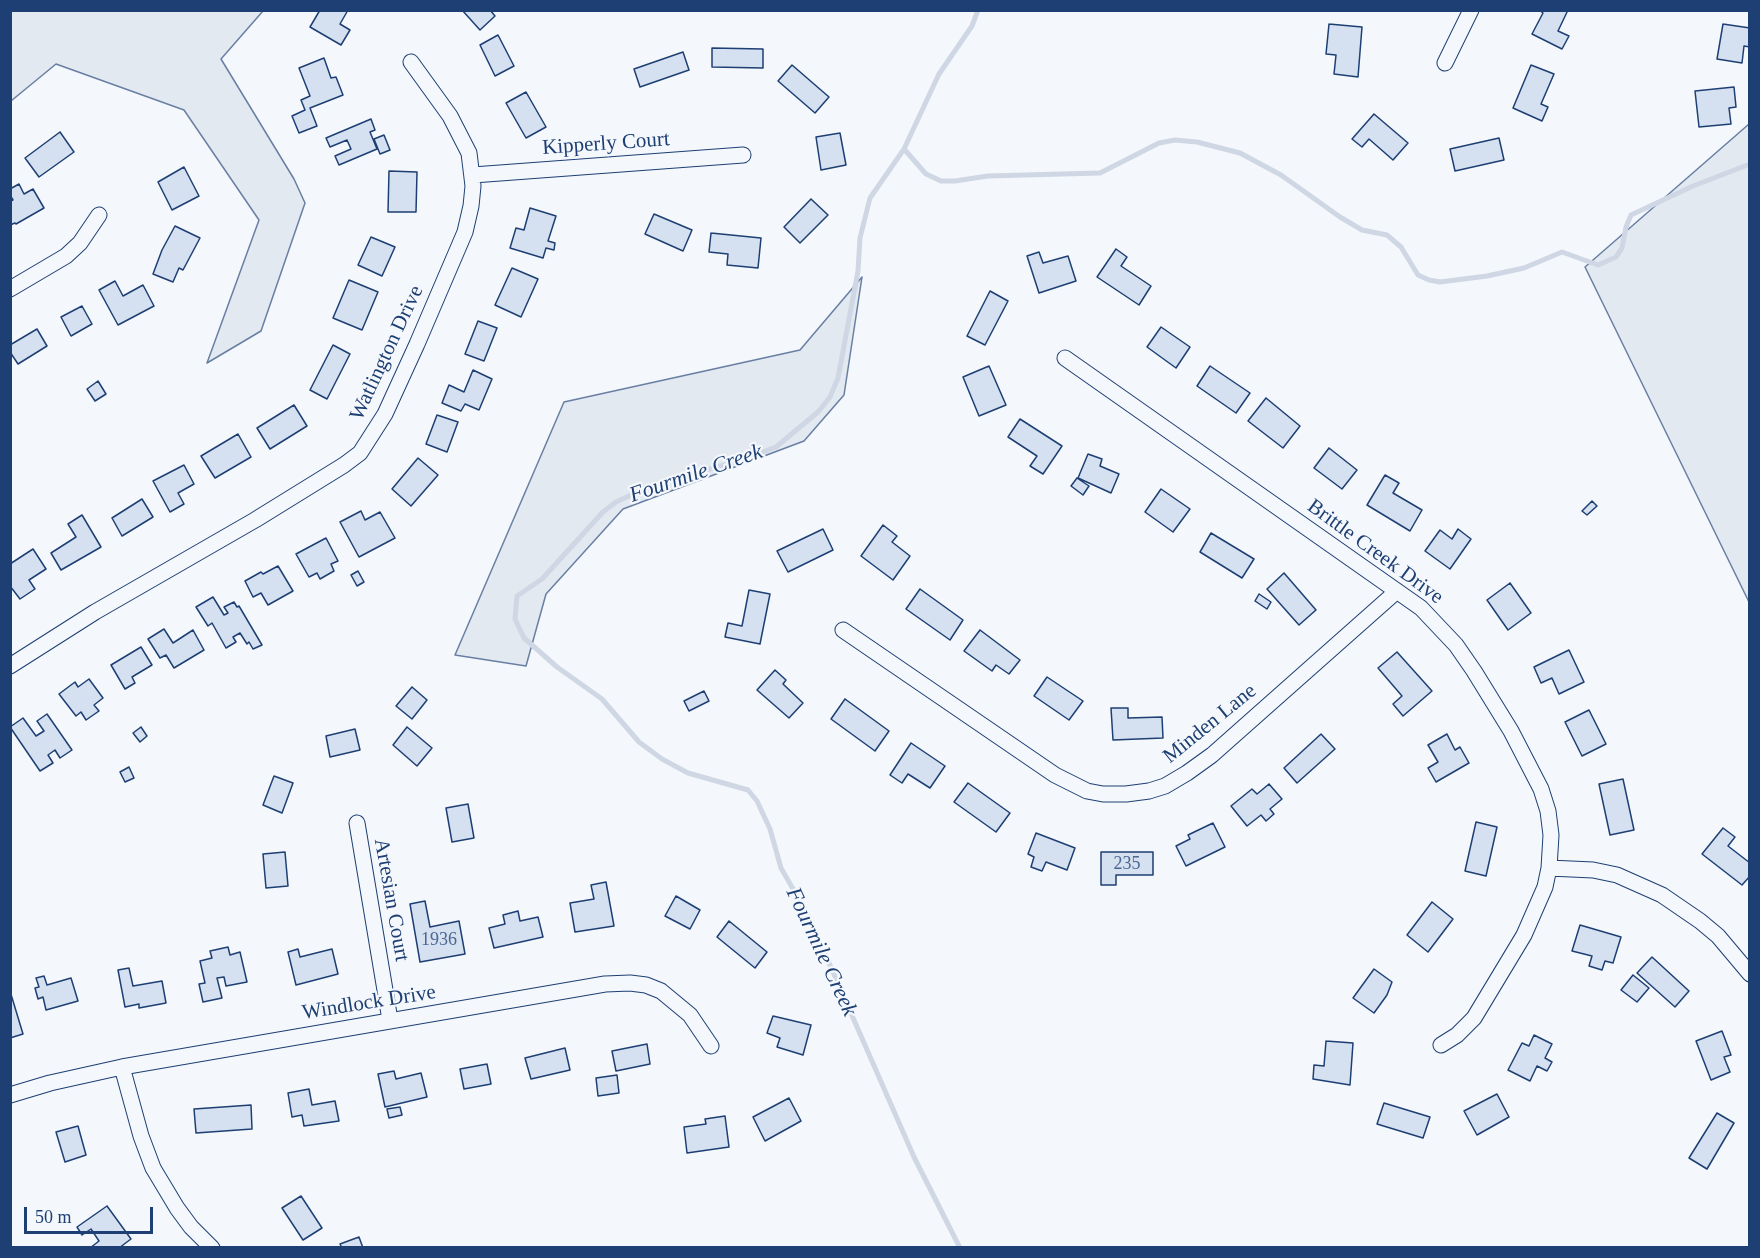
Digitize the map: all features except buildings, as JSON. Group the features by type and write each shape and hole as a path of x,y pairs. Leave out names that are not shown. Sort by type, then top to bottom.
{"street":[{"path":"1445,63 1471,10"},
{"name":"Watlington Drive","path":"10,666 95,612 255,520 360,453 385,414 417,344 465,231 471,206 472,175 469,153 450,116 411,62"},
{"name":"Kipperly Court","path":"472,175 743,155"},
{"path":"10,289 66,256 80,243 99,215"},
{"name":"Brittle Creek Drive","path":"1065,358 1420,608 1456,645 1511,731 1541,789 1548,812 1551,835 1550,868 1545,887 1524,935 1474,1018 1457,1035 1441,1045"},
{"name":"Minden Lane","path":"843,630 1055,775 1087,790 1103,794 1126,794 1165,786 1187,773 1212,754 1397,591"},
{"name":"Artesian Court","path":"357,823 390,1020"},
{"path":"1550,868 1593,870 1617,875 1662,895 1718,936 1749,974"},
{"name":"Windlock Drive","path":"10,1095 50,1083 122,1067 606,984 646,985 661,991 690,1015 711,1047"},
{"path":"122,1067 141,1136 153,1168 191,1227 212,1248"}],"shaded area":[{"path":"11,10 263,11 221,59 294,179 305,203 261,331 207,363 259,220 184,110 56,64 11,101"},
{"path":"1749,124 1749,602 1585,267"},
{"path":"862,277 844,395 804,441 623,509 546,594 526,666 455,655 564,402 800,350"}],"waterway":[{"name":"Fourmile Creek","path":"960,1248 914,1157 808,915 781,868 770,829 757,801 748,790 688,773 662,759 639,742 602,699 557,667 524,638 515,619 517,596 542,579 603,512 616,502 655,484 739,461 776,447 818,412 830,397 838,378 858,271 860,238 870,198 904,149 939,74 972,26 978,10"},
{"path":"904,149 926,174 941,181 955,181 988,176 1100,173 1159,143 1175,140 1197,142 1240,153 1281,175 1362,230 1387,235 1401,247 1418,275 1440,282 1487,276 1524,268 1562,252 1598,265 1616,257 1622,248 1631,215 1693,186 1750,164"}]}
